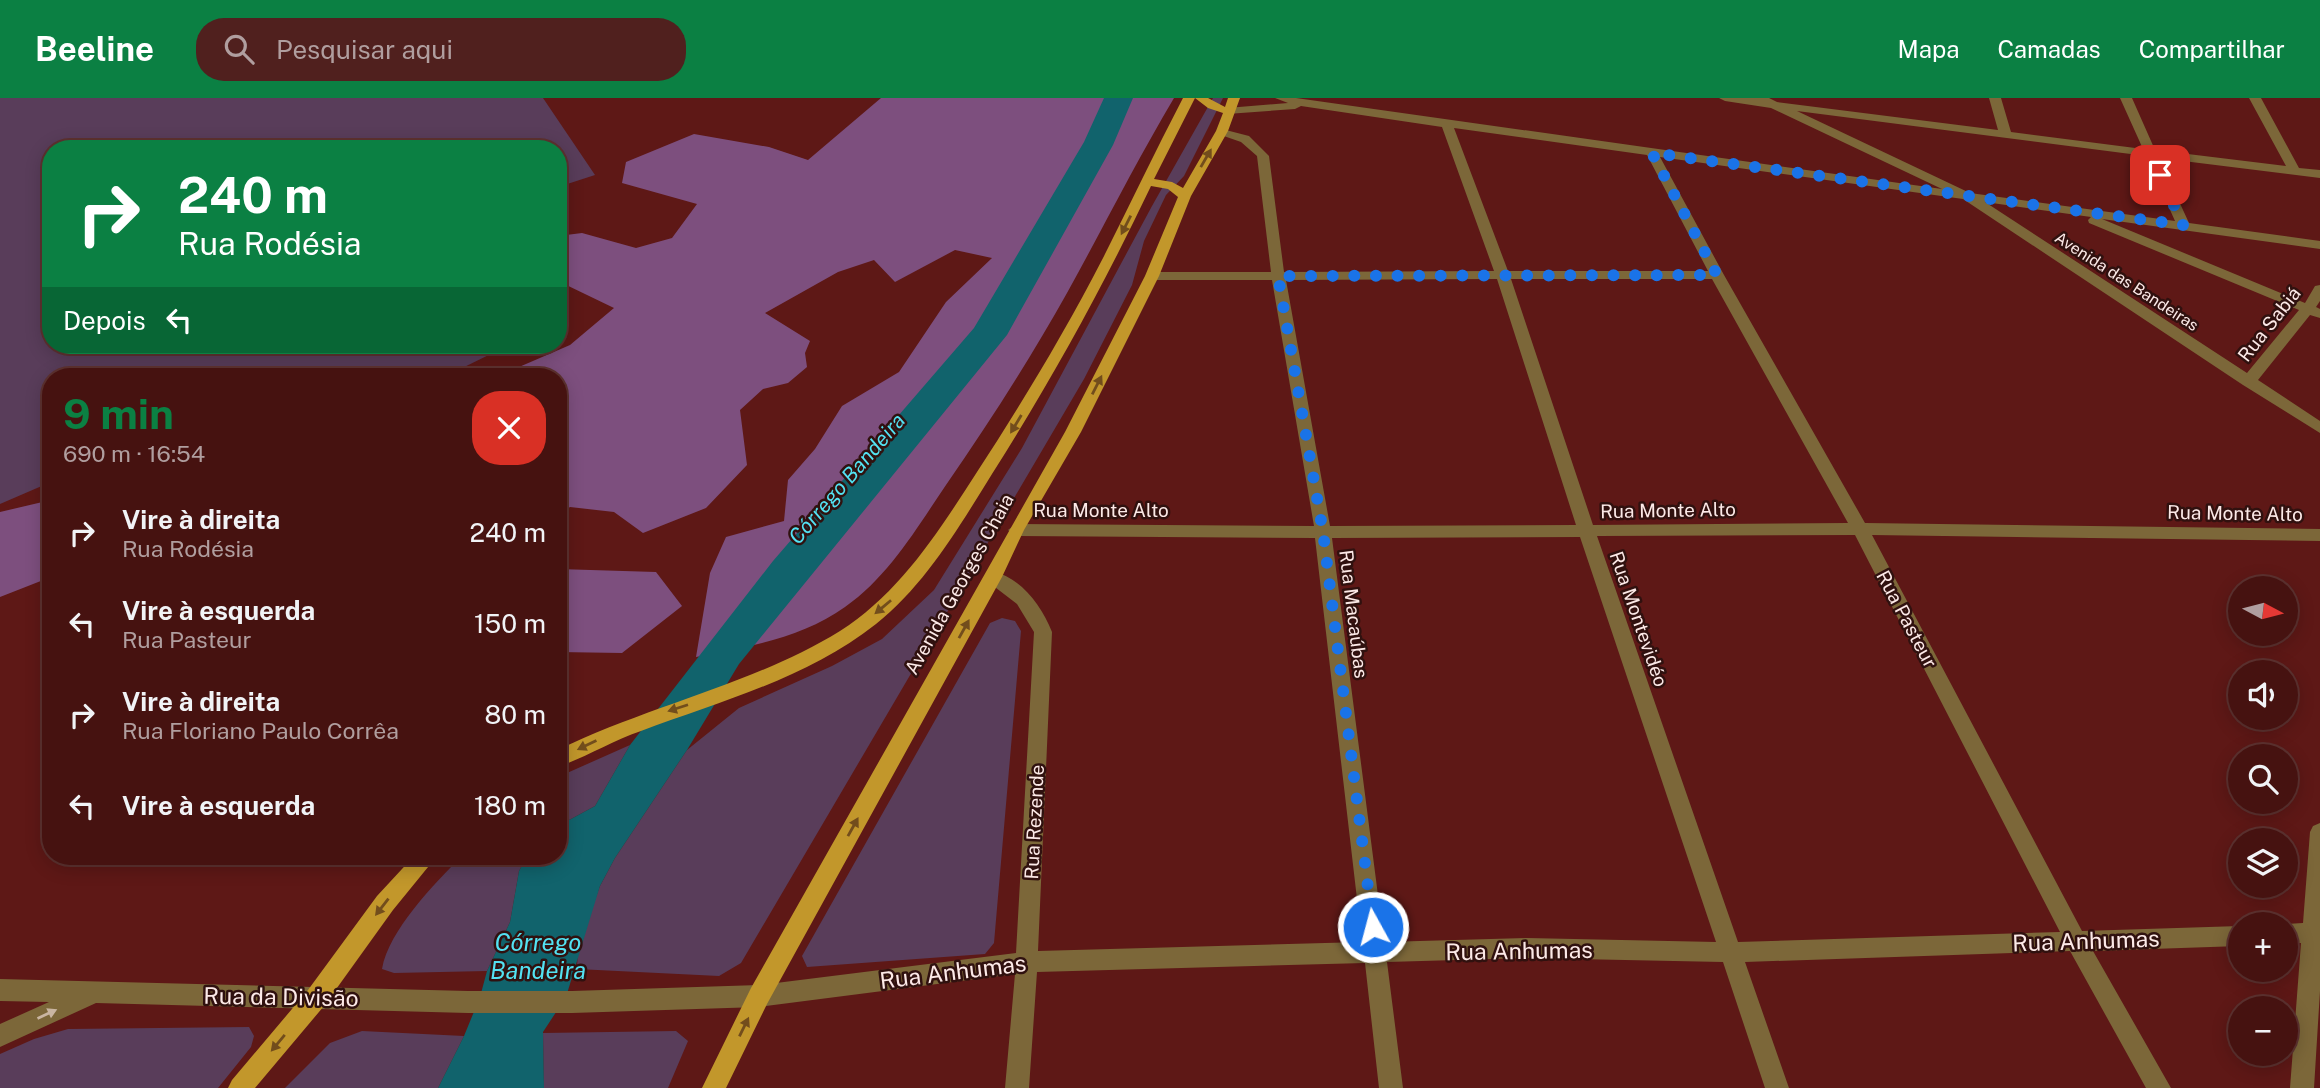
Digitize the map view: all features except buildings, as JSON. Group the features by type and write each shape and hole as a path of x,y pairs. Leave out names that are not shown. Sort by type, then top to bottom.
{"main road":[{"name":"Avenida Georges Chaia","path":"567,755 616,731 742,687 813,656 850,634 887,606 916,576 939,546 1047,372 1189,98"},
{"path":"1201,98 1212,106 1231,105"},
{"name":"Avenida Georges Chaia","path":"714,1088 759,996 993,577 1016,530 1073,432 1152,276 1185,196 1222,131 1231,105"},
{"path":"1147,182 1169,184 1178,188 1185,196"},
{"path":"240,1088 316,998 385,903 419,865"}],"street":[{"path":"1281,98 1312,105 2320,245"},
{"path":"1725,98 2320,174"},
{"name":"Avenida das Bandeiras","path":"1760,98 1965,195 2320,428"},
{"path":"1995,98 2006,136"},
{"path":"2126,98 2183,225"},
{"path":"2255,98 2295,171"},
{"path":"1231,105 1312,105"},
{"name":"Rua Montevidéo","path":"1447,124 1503,276 1777,1088"},
{"name":"Rua Macaúbas","path":"1222,131 1246,138 1255,144 1263,156 1278,276 1323,532 1391,1088"},
{"name":"Rua Pasteur","path":"1652,153 1717,275 1860,528 2076,941 2158,1088"},
{"path":"2072,211 2314,311"},
{"path":"1152,276 1717,275"},
{"name":"Rua Sabiá","path":"2248,382 2314,311 2320,289"},
{"name":"Rua Monte Alto","path":"1016,530 1323,532 1860,528 2320,535"},
{"name":"Rua Rezende","path":"993,577 1020,595 1035,610 1043,632 1027,962 1017,1088"},
{"path":"2302,1088 2316,932 2320,832"},
{"path":"2298,933 2316,932"},
{"name":"Rua Anhumas","path":"572,1002 759,996 1027,962 1527,948 1730,952 2228,936"},
{"name":"Rua da Divisão","path":"0,990 468,1002 572,1002"},
{"name":"Rua da Divisão","path":"0,1037 95,992"}],"shaded area":[{"path":"0,98 543,98 595,175 567,184 567,140 42,140 42,354 491,354 462,368 42,368 42,486 0,504"},
{"path":"881,98 1174,98 1024,366 901,551 861,595 828,618 774,640 696,657 710,573 726,537 784,521 788,480 815,449 842,406 899,372 946,302 992,258 955,250 895,282 874,260 838,272 765,313 810,341 805,353 807,367 788,383 763,389 740,410 747,465 706,508 643,533 614,512 570,507 567,509 567,368 517,368 549,354 567,354 567,346 614,308 567,285 567,235 582,233 636,248 672,238 697,204 622,183 626,162 694,134 769,147 808,160"},
{"path":"1213,98 1223,98 1184,176 1166,195 1144,241 1132,285 1084,379 741,963 719,976 577,969 578,946 600,886 615,858 687,750 739,708 832,666 882,639 934,590 1022,448"},
{"path":"42,502 42,581 0,597 0,512"},
{"path":"567,569 656,572 682,606 622,653 567,652"},
{"path":"1002,618 1015,621 1021,631 994,943 985,954 807,967 802,956 990,623"},
{"path":"630,745 595,806 567,821 567,773"},
{"path":"453,865 522,865 510,922 487,971 394,973 382,969 386,954 403,923"},
{"path":"249,1027 254,1036 251,1047 218,1088 0,1088 0,1054 34,1039 68,1029"},
{"path":"362,1031 464,1036 438,1088 285,1088 330,1043"},
{"path":"676,1031 688,1041 668,1088 544,1088 543,1033"}],"water":[{"name":"Córrego Bandeira","path":"1104,98 1133,98 1113,145 1007,335 739,664 687,750 615,858 600,886 566,997 543,1032 544,1088 438,1088 464,1036 487,971 510,922 522,865 567,865 567,821 595,806 630,745 773,561 974,328 1084,142"}],"route":[{"path":"1373,927 1323,532 1278,276 1717,275 1652,153 2183,225 2160,175"}]}
